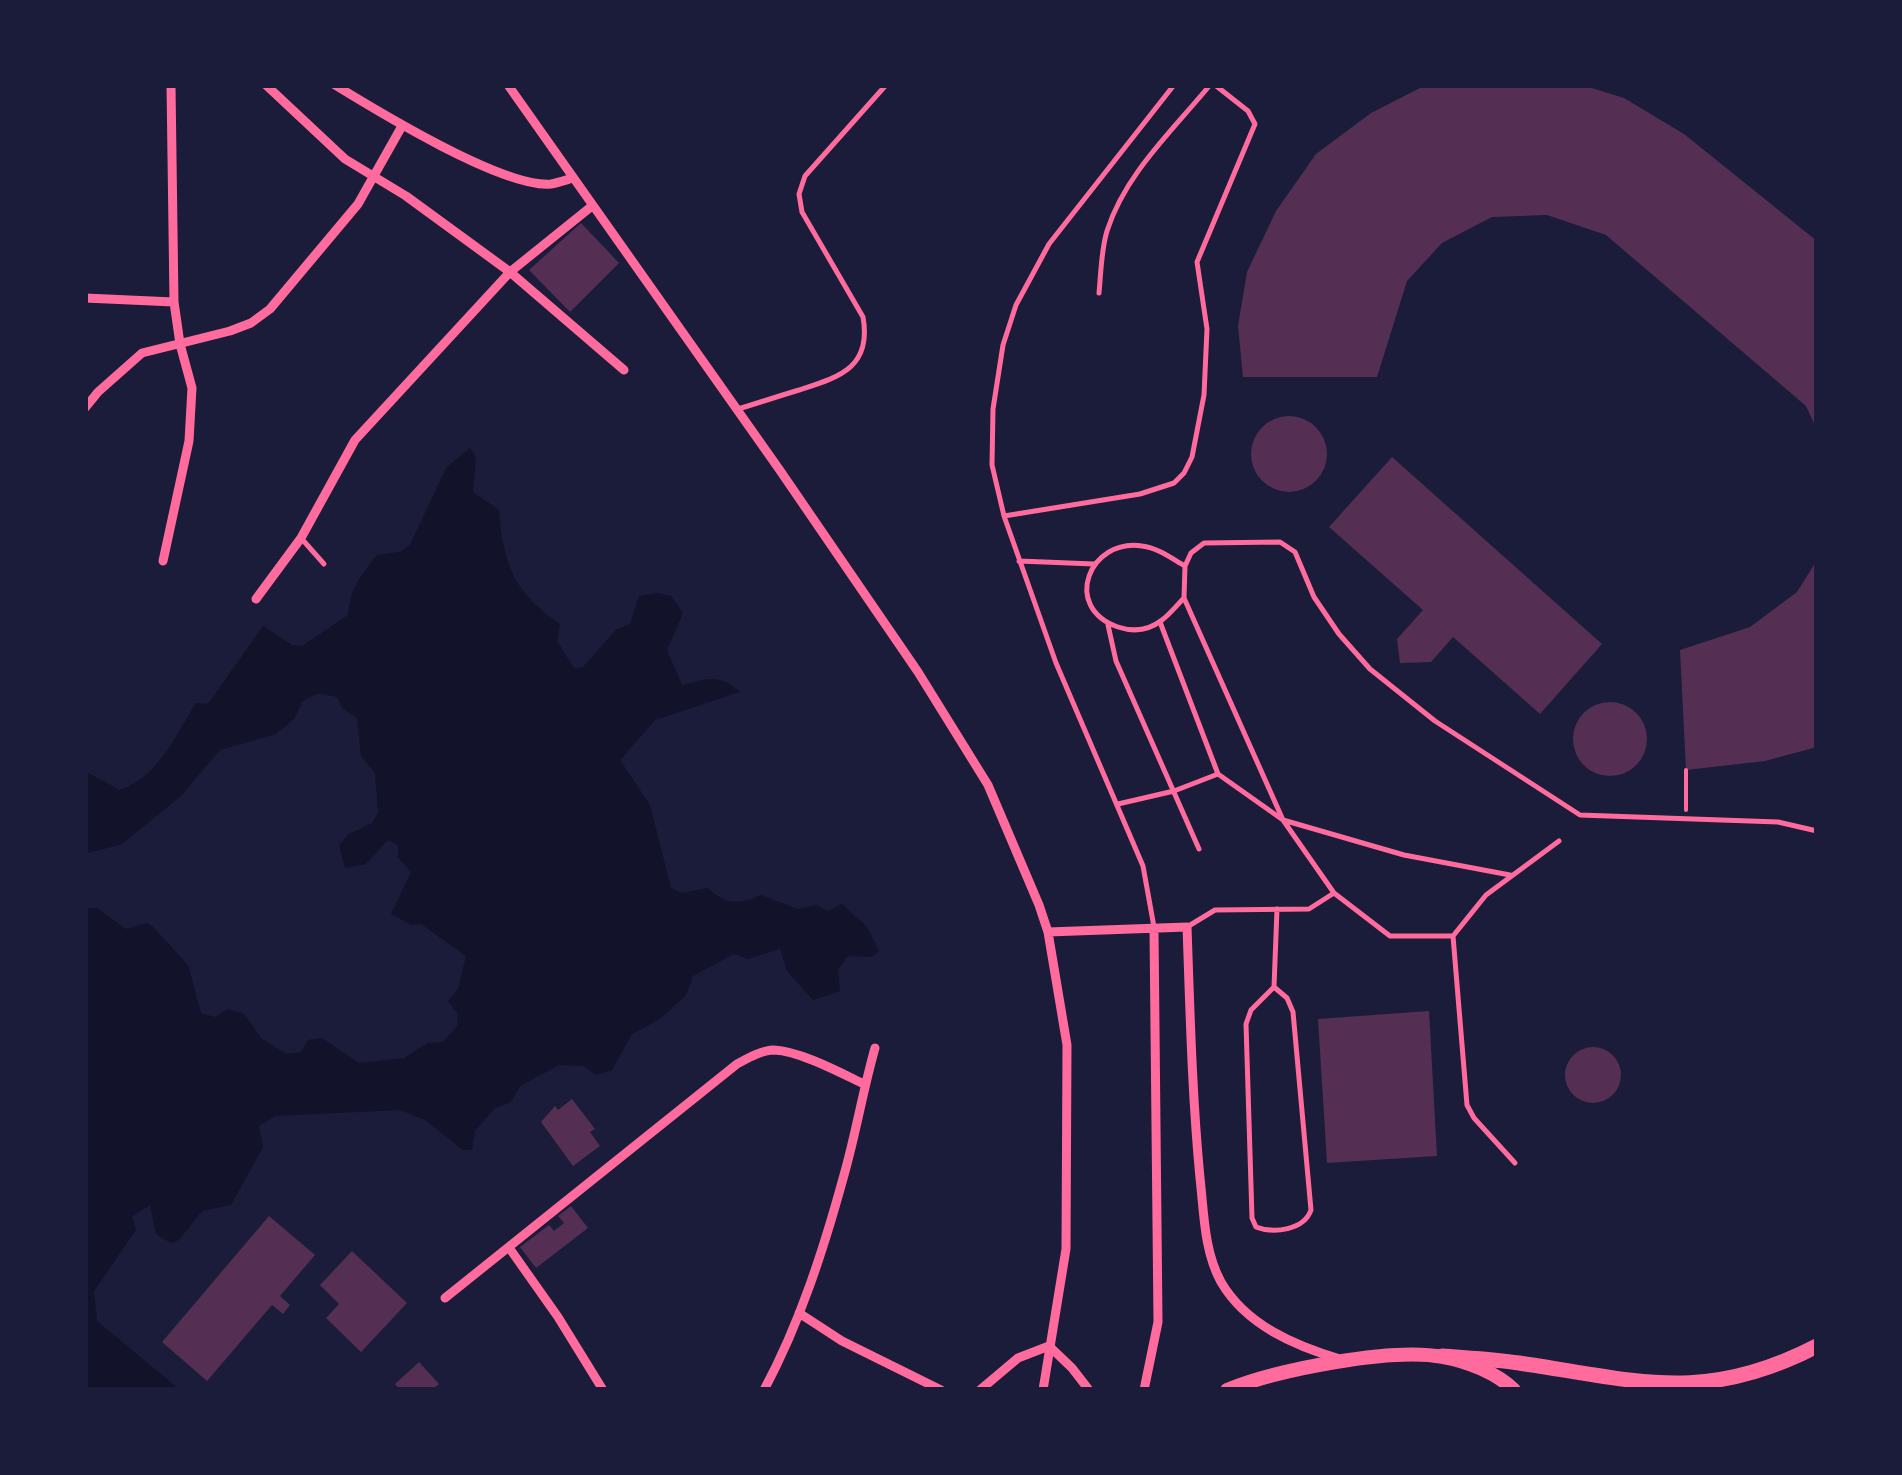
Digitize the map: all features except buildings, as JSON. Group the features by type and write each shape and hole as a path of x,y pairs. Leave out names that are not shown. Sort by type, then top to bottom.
{"main road":[{"path":"1227,1390 1290,1371 1346,1361 1442,1356 1516,1362 1660,1385 1714,1382 1751,1374 1817,1346"},
{"path":"1442,1356 1482,1369 1514,1390"}],"street":[{"path":"164,561 189,441 192,388 174,302 171,85"},
{"path":"266,85 345,159 406,196 510,272 624,370"},
{"path":"335,85 402,126 517,180 550,184 573,178"},
{"path":"508,85 918,672 988,785 1048,932 1067,1045 1066,1248 1043,1390"},
{"path":"85,408 142,352 251,323 270,308 358,204 402,126"},
{"path":"256,599 301,538 355,440 510,272 592,206"},
{"path":"85,298 174,302"},
{"path":"1048,932 1187,928 1196,1131 1209,1253 1222,1284 1244,1310 1274,1334 1308,1350 1346,1361"},
{"path":"1144,1390 1158,1322 1154,930"},
{"path":"764,1390 800,1312 844,1174 876,1048"},
{"path":"444,1298 737,1064 771,1050 787,1052 864,1084"},
{"path":"510,1248 602,1390"},
{"path":"800,1312 842,1341 941,1390"},
{"path":"980,1390 1018,1358 1049,1346"},
{"path":"1049,1346 1088,1390"}],"lane":[{"path":"737,409 840,377 854,365 862,350 866,332 863,317 802,212 799,194 805,176 886,85"},
{"path":"1154,930 1143,866 1056,664 1004,516 992,465 992,409 1003,345 1016,306 1049,244 1174,85"},
{"path":"1004,516 1140,494 1174,483 1192,457 1204,394 1207,330 1198,262 1255,124 1248,111 1212,85 1130,183 1116,208 1106,233 1099,293"},
{"path":"301,538 324,564"},
{"path":"1453,936 1390,936 1334,893 1282,820 1184,598 1184,566 1204,543 1280,542 1295,552 1314,597 1370,669 1435,721 1580,815 1778,822 1817,831"},
{"path":"1184,566 1159,551 1126,546 1109,552 1094,564 1085,591 1091,609 1108,624 1132,632 1160,622 1184,598"},
{"path":"1019,561 1094,564"},
{"path":"1160,622 1218,774 1282,820 1404,855 1510,875"},
{"path":"1108,624 1116,661 1198,849"},
{"path":"1118,804 1174,791 1218,774"},
{"path":"1516,1163 1474,1118 1467,1104 1453,936 1486,895 1559,841"},
{"path":"1187,928 1216,910 1309,908 1334,893"},
{"path":"1274,987 1287,998 1293,1012 1311,1210 1308,1220 1300,1225 1265,1230 1256,1227 1252,1218 1246,1024 1251,1010 1274,987 1277,909"}],"path":[{"path":"1685,819 1686,770"}],"shaded area":[{"path":"470,448 476,457 473,492 499,510 504,546 514,576 532,601 560,624 557,641 574,668 583,667 617,629 630,624 639,596 657,593 671,596 683,613 667,650 682,685 719,680 740,692 655,720 620,760 650,805 671,888 682,893 707,888 733,902 761,895 798,909 816,905 828,911 842,904 867,927 879,951 872,957 848,956 838,970 840,991 813,1000 787,971 780,949 748,959 734,954 693,976 686,995 660,1019 632,1034 612,1070 596,1075 584,1066 559,1065 520,1086 511,1102 494,1109 475,1131 472,1150 463,1150 425,1120 400,1110 275,1116 259,1126 263,1147 231,1205 202,1211 179,1240 171,1243 156,1234 150,1205 132,1216 136,1230 94,1291 97,1321 180,1390 85,1390 85,908 97,908 126,929 147,923 153,927 188,965 201,1013 215,1017 228,1009 244,1014 261,1038 286,1054 301,1052 308,1040 322,1038 359,1063 404,1058 428,1043 443,1042 457,1026 458,1014 448,1001 458,989 466,956 421,924 411,925 391,914 411,872 398,857 398,845 388,840 366,864 345,868 339,845 349,834 372,823 378,813 375,773 361,756 357,718 342,708 337,697 318,693 303,701 294,719 276,734 220,750 181,796 122,844 85,854 85,771 120,790 134,784 156,765 196,703 208,704 263,626 292,645 302,646 348,615 354,590 366,569 377,555 400,552 410,545 446,468"}]}
